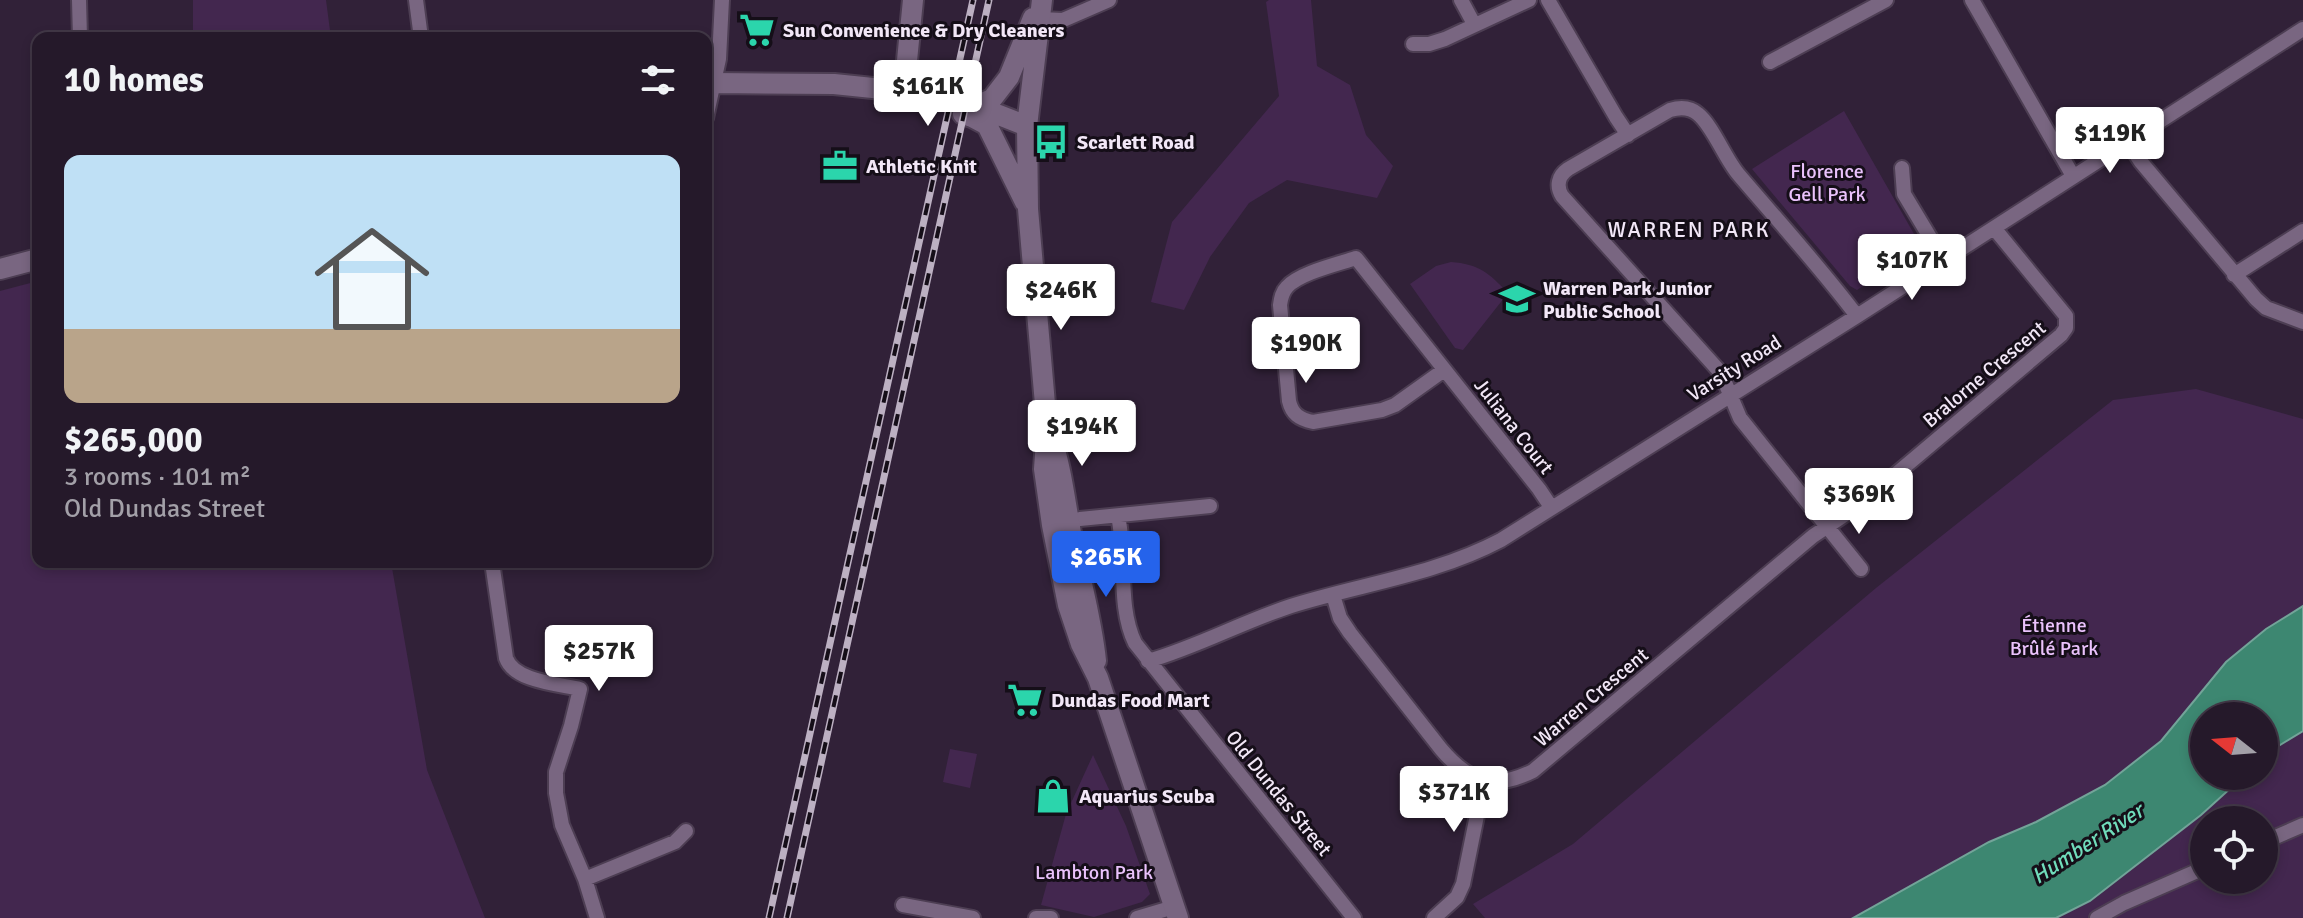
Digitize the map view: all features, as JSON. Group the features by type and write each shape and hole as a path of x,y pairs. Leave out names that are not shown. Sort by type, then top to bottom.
{"main road":[{"path":"904,91 913,0"},
{"path":"976,106 992,99 1009,77 1041,6"},
{"path":"1041,6 1027,126 1028,209 1047,427 1058,457 1060,523 1093,636 1098,678 1176,912"},
{"path":"712,84 834,84 931,94 976,106 1027,126"},
{"path":"904,91 928,105 972,117 987,125 1028,209"},
{"path":"0,269 32,261"}],"street":[{"path":"79,0 80,32"},
{"path":"416,0 420,32"},
{"path":"712,78 719,59 722,0"},
{"path":"1041,6 1063,20 1109,0"},
{"path":"1461,0 1474,24"},
{"path":"1413,44 1429,44 1445,39 1529,0"},
{"path":"1548,0 1628,135"},
{"path":"1770,62 1886,0"},
{"path":"1972,0 2073,176"},
{"name":"Varsity Road","path":"1148,661 1291,606 1428,571 1481,551 1857,316 2303,29"},
{"path":"1857,316 1737,174 1703,119 1686,108 1673,108 1565,171 1558,183 1560,193 1721,373 1740,418 1861,569"},
{"path":"2127,141 2234,275 2266,308 2303,322"},
{"path":"1902,168 1904,194 1943,259"},
{"name":"Bralorne Crescent","path":"1827,527 1870,496 2057,339 2066,328 2066,316 1994,228"},
{"path":"2234,275 2303,231"},
{"name":"Juliana Court","path":"1444,370 1406,398 1382,410 1313,422 1297,417 1289,401 1281,296 1287,286 1297,279 1356,258 1444,370 1551,507"},
{"path":"1060,523 1210,506"},
{"name":"Old Dundas Street","path":"1118,516 1130,633 1148,661 1354,918"},
{"name":"Warren Crescent","path":"1484,781 1510,781 1533,771 1827,527"},
{"path":"493,568 509,667 520,675 580,689 556,772 556,793 562,825 585,879 597,918"},
{"path":"1333,595 1345,626 1441,749 1463,771 1484,781 1463,884 1457,897 1434,918"},
{"path":"2278,836 2303,825"},
{"path":"585,879 675,842 686,831"},
{"path":"2097,918 2190,874"},
{"path":"903,905 973,918"},
{"path":"1137,918 1176,912"},
{"path":"1036,918 1051,918"}],"green space":[{"path":"193,0 326,0 330,32 193,32"},
{"path":"1311,0 1317,66 1350,85 1366,135 1393,166 1377,198 1287,180 1249,203 1210,257 1184,310 1151,302 1172,222 1279,96 1266,2"},
{"name":"Florence Gell Park","path":"1844,111 1922,248 1857,290 1850,286 1752,169"},
{"path":"1451,262 1483,271 1508,293 1463,350 1455,348 1410,284 1436,266"},
{"path":"32,283 32,568 392,568 427,770 485,918 0,918 0,291"},
{"name":"Étienne Brûlé Park","path":"2196,389 2303,419 2303,606 2266,629 2226,662 2161,741 2105,785 2036,822 1989,842 1853,918 1485,918 1473,904 1573,844 1876,588 2113,400"},
{"path":"2303,731 2303,918 2056,918 2091,901 2190,824 2190,894 2278,894 2278,806 2211,806 2229,790 2278,790 2278,746"},
{"path":"950,749 977,754 970,788 943,782"},
{"name":"Lambton Park","path":"1093,755 1126,826 1150,894 1142,902 1094,917 1041,905 1066,814"}],"water":[{"path":"2303,606 2303,731 2278,746 2278,702 2193,702 2226,662 2266,629"},
{"name":"Humber River","path":"2190,706 2190,790 2229,790 2211,806 2190,806 2190,824 2090,901 2056,918 1853,918 1989,842 2036,822 2105,785 2161,741"}],"railway":[{"path":"769,918 973,0"},
{"path":"787,918 989,0"}],"place":[{"name":"Sun Convenience & Dry Cleaners","path":"757,30"},
{"name":"Scarlett Road","path":"1051,142"},
{"name":"Athletic Knit","path":"840,166"},
{"name":"Warren Park Junior Public School","path":"1517,299"},
{"name":"Dundas Food Mart","path":"1025,700"},
{"name":"Aquarius Scuba","path":"1053,796"}],"district":[{"name":"WARREN PARK","path":"1689,229"}]}
